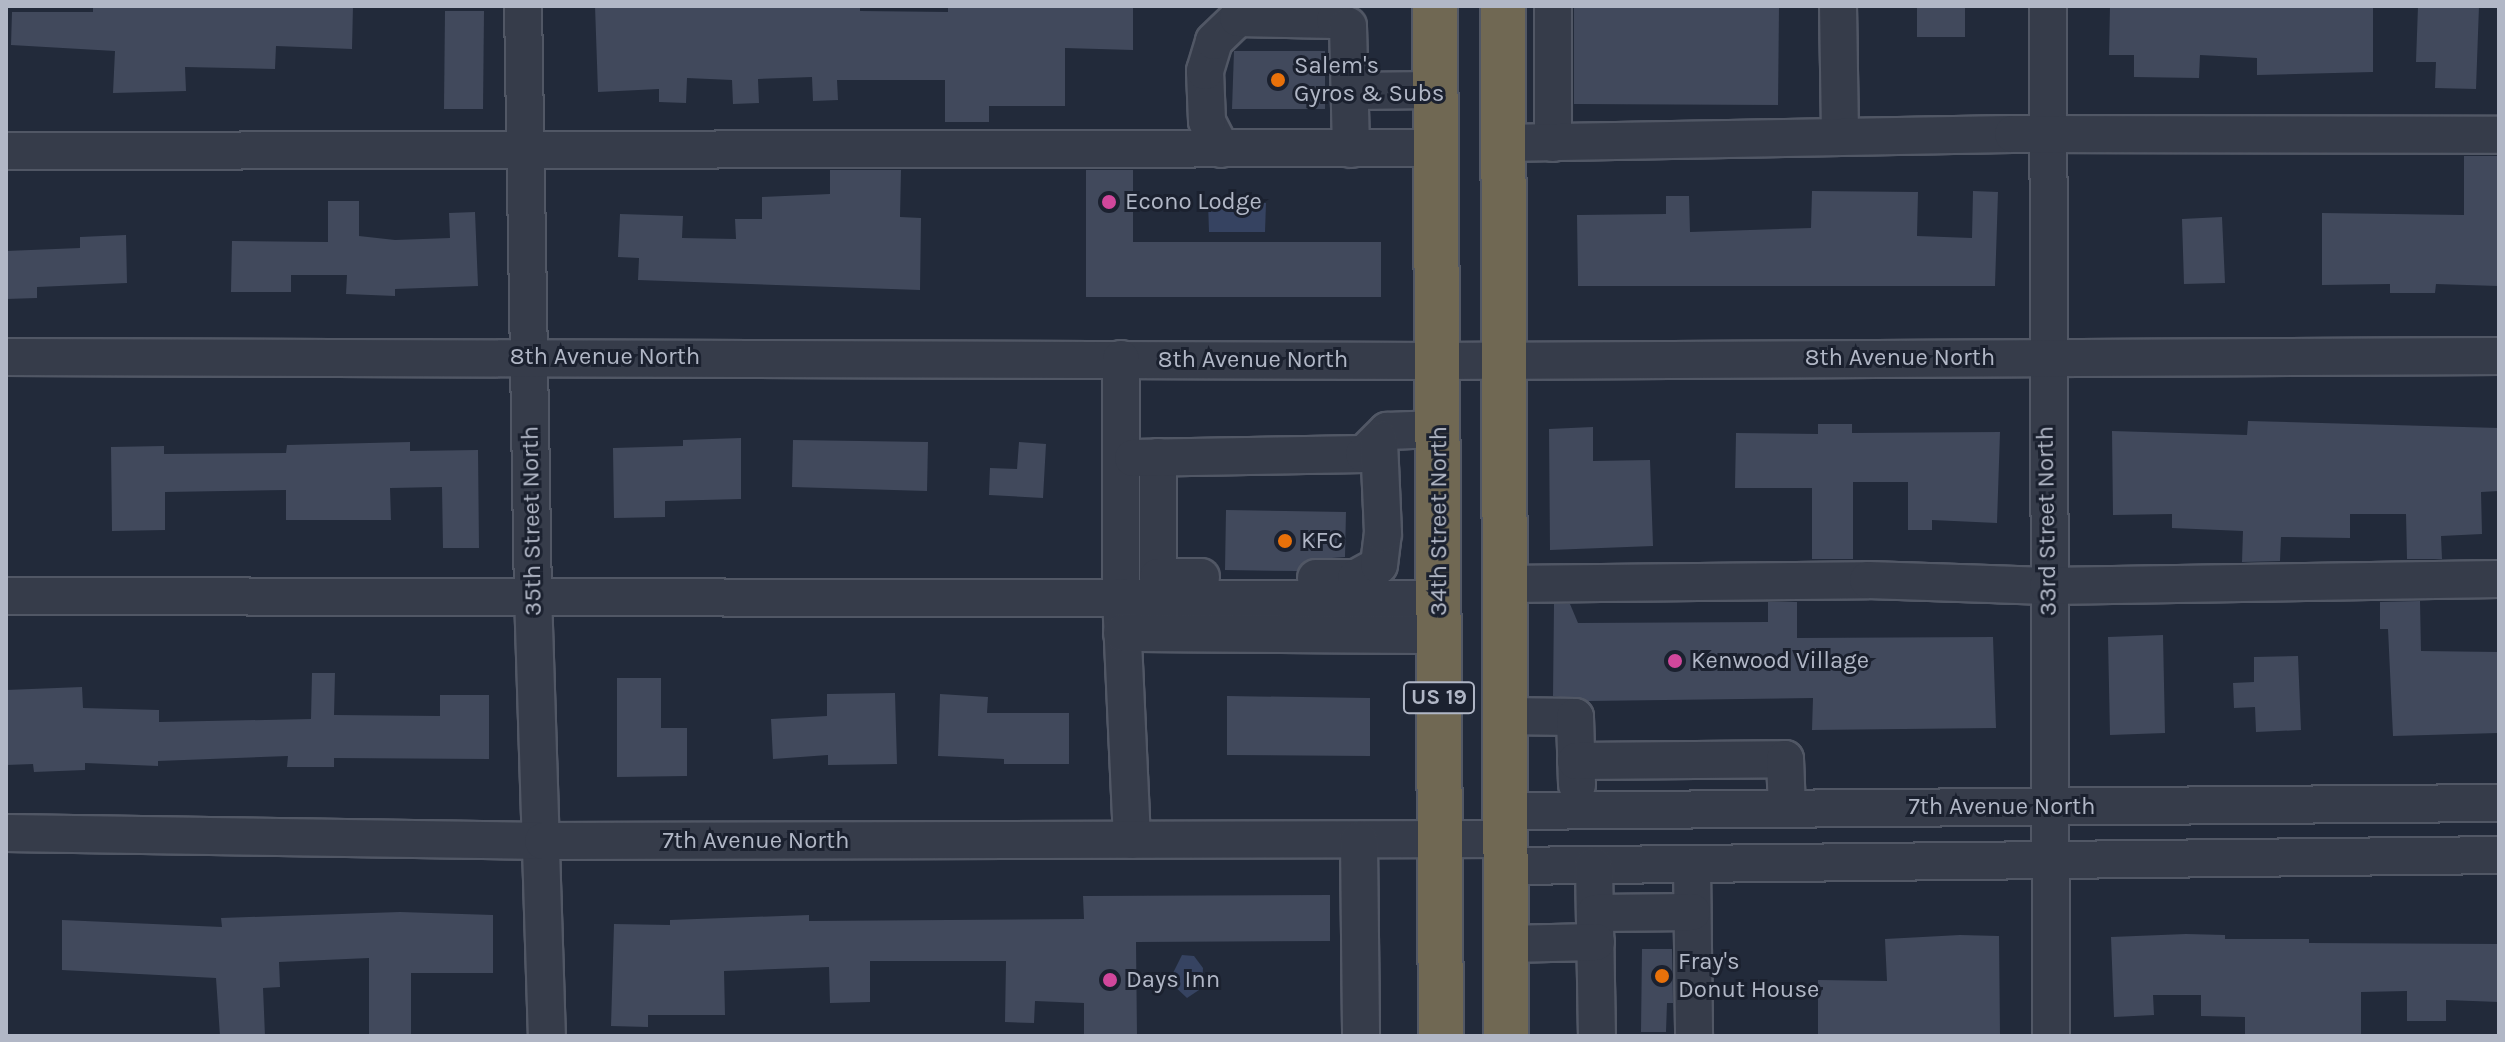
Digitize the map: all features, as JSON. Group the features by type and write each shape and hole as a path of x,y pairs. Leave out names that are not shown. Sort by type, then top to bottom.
{"highway":[{"name":"34th Street North","path":"1435,6 1441,1036"},
{"name":"US 19","path":"1503,6 1506,1036"}],"street":[{"name":"35th Street North","path":"523,6 533,594 547,1036"},
{"path":"1553,6 1553,143"},
{"path":"1838,6 1840,137"},
{"name":"33rd Street North","path":"2048,6 2046,358 2051,1036"},
{"path":"1221,149 1207,121 1205,71 1214,41 1238,12 1335,20 1348,26 1351,149"},
{"path":"1351,91 1435,90"},
{"path":"1503,143 1840,137 2499,135"},
{"path":"6,151 1436,148"},
{"name":"8th Avenue North","path":"6,357 1438,361 2499,356"},
{"path":"1121,359 1121,597 1132,840"},
{"path":"1121,458 1364,454 1387,431 1438,429"},
{"path":"1363,576 1379,440"},
{"path":"1158,457 1158,577 1229,588"},
{"path":"6,596 533,594 1121,597 1363,576 1439,598"},
{"path":"1363,576 1439,598"},
{"path":"1504,584 1868,580 2048,586 2499,579"},
{"path":"1122,633 1439,598"},
{"path":"1505,716 1575,717 1578,810"},
{"path":"1576,761 1785,759 1787,809"},
{"name":"7th Avenue North","path":"1505,839 1578,810 2499,803"},
{"name":"7th Avenue North","path":"6,833 543,841 1505,839 1594,866 2051,863 2499,855"},
{"path":"1359,840 1361,1036"},
{"path":"1692,865 1694,1036"},
{"path":"1594,866 1597,1036"},
{"path":"1506,944 1692,912"}],"water":[{"path":"1208,202 1266,203 1265,232 1209,232"},
{"path":"1182,955 1194,956 1203,968 1202,988 1187,998 1169,981"}],"building":[{"path":"93,6 353,6 352,49 276,46 275,69 185,67 186,91 113,93 115,51 11,45 12,12 93,12"},
{"path":"595,6 860,6 860,11 948,12 948,6 1133,6 1133,50 1065,48 1065,106 989,106 989,122 945,122 945,80 837,80 838,100 813,101 812,77 758,79 759,103 733,104 732,80 687,78 686,103 659,102 659,89 598,92"},
{"path":"1574,6 1779,6 1778,105 1574,104"},
{"path":"1917,6 1965,6 1965,37 1917,37"},
{"path":"2110,6 2373,6 2373,72 2257,75 2257,58 2200,55 2199,78 2134,77 2134,55 2109,55"},
{"path":"2418,6 2479,6 2476,89 2435,88 2436,62 2416,62"},
{"path":"445,11 484,11 483,109 444,109"},
{"name":"Salem's Gyros & Subs","path":"1234,51 1325,51 1325,109 1232,109"},
{"path":"2464,156 2498,156 2498,286 2436,284 2435,293 2390,293 2390,284 2322,285 2322,213 2464,215"},
{"path":"830,170 901,170 900,217 921,218 920,290 638,280 639,258 618,257 620,214 683,216 682,238 736,239 735,219 762,219 762,197 830,194"},
{"name":"Econo Lodge","path":"1086,170 1133,170 1133,242 1381,242 1381,297 1086,297"},
{"path":"1812,191 1918,192 1917,236 1972,238 1973,191 1998,192 1995,286 1578,286 1577,215 1666,214 1666,196 1689,196 1690,232 1811,228"},
{"path":"328,201 359,201 359,236 395,240 450,238 449,213 475,212 478,286 395,289 395,296 346,294 347,275 291,275 291,292 231,292 232,241 328,242"},
{"path":"2222,217 2225,283 2184,284 2182,219"},
{"path":"126,235 127,283 37,287 37,298 6,299 6,251 80,248 80,237"},
{"path":"2248,421 2499,428 2499,491 2481,492 2482,534 2441,536 2442,559 2407,559 2406,514 2350,514 2350,538 2281,537 2280,561 2242,562 2243,531 2172,528 2172,514 2113,515 2112,431 2247,435"},
{"path":"1818,424 1852,424 1852,433 2000,432 1997,523 1932,520 1932,530 1908,530 1908,482 1853,482 1853,559 1812,559 1812,488 1735,488 1736,433 1818,434"},
{"path":"1593,427 1593,461 1650,460 1653,546 1550,550 1549,429"},
{"path":"741,438 741,499 665,501 665,517 614,518 613,448 683,446 683,440"},
{"path":"793,440 928,442 927,491 792,487"},
{"path":"410,442 410,451 478,450 479,548 443,548 442,487 390,488 391,520 286,520 286,490 165,492 165,530 112,531 111,447 164,446 164,454 286,453 287,445"},
{"path":"1019,442 1046,444 1043,498 989,495 990,468 1017,469"},
{"name":"KFC","path":"1226,510 1346,512 1345,557 1306,560 1297,571 1225,570"},
{"path":"2420,601 2421,651 2499,652 2498,733 2393,736 2388,629 2380,629 2380,602"},
{"path":"1768,602 1797,602 1797,638 1993,637 1996,728 1812,730 1813,698 1588,701 1553,696 1554,604 1570,604 1578,623 1768,622"},
{"path":"2163,635 2165,733 2110,735 2108,637"},
{"path":"2298,656 2301,730 2256,732 2255,707 2234,708 2233,683 2254,682 2254,657"},
{"path":"312,673 335,673 334,715 440,716 440,695 489,695 489,759 334,758 334,767 287,767 288,756 158,761 158,766 85,763 85,770 34,772 33,764 6,765 6,690 82,687 83,708 159,710 159,722 311,719"},
{"path":"617,678 661,678 661,728 687,728 687,776 617,777"},
{"path":"895,693 897,764 828,765 828,755 773,759 771,719 827,716 827,694"},
{"path":"940,694 988,697 987,713 1069,713 1069,764 1004,764 1004,759 938,756"},
{"path":"1227,696 1370,698 1370,756 1227,755"},
{"path":"1330,895 1330,941 1136,942 1137,1036 1084,1036 1084,1003 1035,1001 1034,1023 1005,1022 1006,961 870,961 870,1002 830,1003 829,967 724,971 725,1015 648,1015 648,1027 611,1026 614,924 670,925 670,920 809,915 809,921 1084,919 1083,896"},
{"path":"400,912 493,915 493,973 411,973 411,1036 369,1036 369,958 279,962 280,987 263,988 265,1036 220,1036 216,978 62,970 62,920 222,927 221,918"},
{"path":"2225,935 2225,939 2309,939 2309,943 2499,944 2499,1002 2446,1000 2446,1021 2407,1021 2407,991 2361,992 2361,1036 2245,1036 2245,1017 2201,1016 2201,995 2153,995 2154,1015 2114,1017 2111,937"},
{"path":"1999,936 2000,1036 1818,1036 1818,980 1887,981 1885,939"},
{"name":"Fray's Donut House","path":"1642,949 1672,949 1673,1003 1667,1003 1666,1032 1641,1032"}],"place":[{"name":"Salem's Gyros & Subs","path":"1278,80"},
{"name":"Econo Lodge","path":"1109,202"},
{"name":"KFC","path":"1285,541"},
{"name":"Kenwood Village","path":"1675,661"},
{"name":"Fray's Donut House","path":"1662,976"},
{"name":"Days Inn","path":"1110,980"}]}
